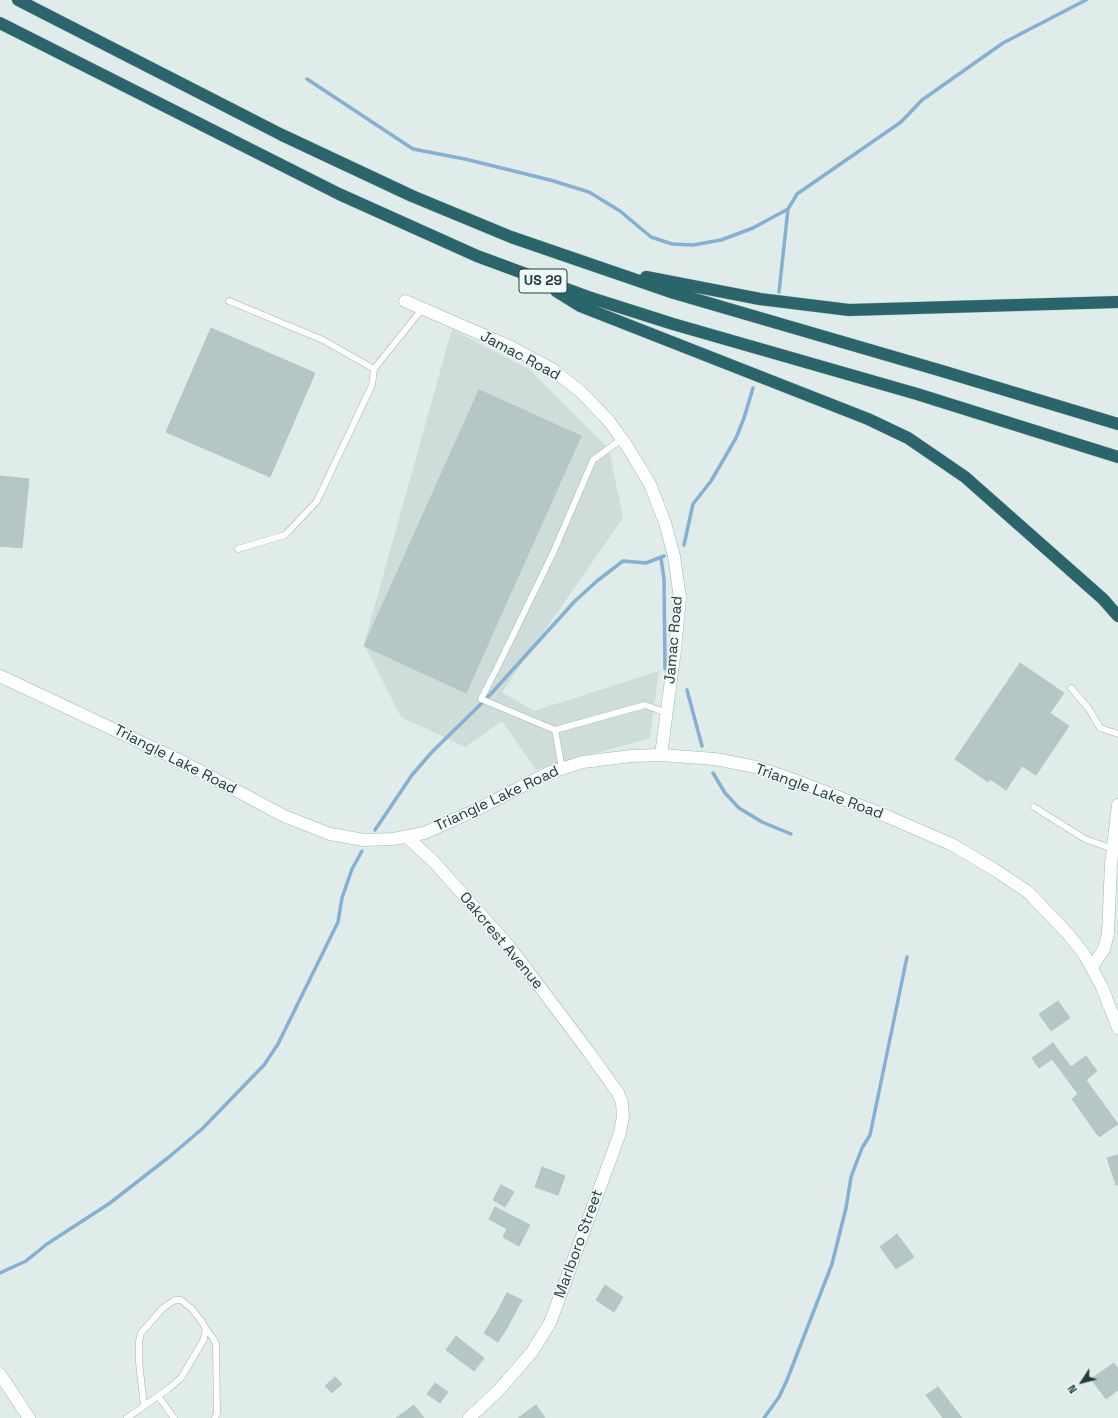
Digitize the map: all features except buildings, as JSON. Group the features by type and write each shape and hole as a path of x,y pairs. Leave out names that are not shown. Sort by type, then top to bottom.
{"highway":[{"name":"US 29","path":"18,0 282,135 412,196 511,237 674,293 1118,424"},
{"name":"US 29","path":"0,23 363,206 477,256 536,278 673,324 917,394 1118,457"},
{"path":"601,269 760,299 849,310 1118,302"},
{"path":"536,278 580,306 860,416 908,438 965,477 1103,599 1118,616"}],"street":[{"name":"Jamac Road","path":"405,301 510,347 552,369 581,392 608,420 650,484 665,523 674,556 680,598 675,650 661,755"},
{"name":"Triangle Lake Road","path":"0,676 186,763 284,816 330,834 364,840 393,840 424,833 476,810 548,773 583,762 631,756 661,755 715,759 756,768 797,781 877,812 951,844 995,870 1028,892 1069,935 1084,954 1102,986 1118,1028"},
{"path":"1092,967 1104,948 1108,933 1116,850 1118,805"},
{"name":"Oakcrest Avenue","path":"407,837 434,862 509,946 588,1051"},
{"name":"Marlboro Street","path":"469,1418 498,1390 532,1352 550,1323 620,1133 623,1116 622,1103 618,1093 588,1051"},
{"path":"0,1374 29,1418"}],"lane":[{"path":"229,301 323,340 374,369"},
{"path":"238,549 285,535 317,502 372,385 374,369 422,309"},
{"path":"622,440 593,460 553,553 481,699 555,730 645,705 667,713"},
{"path":"1071,688 1089,709 1100,728 1118,734"},
{"path":"555,730 562,769"},
{"path":"1034,807 1085,839 1116,850"},
{"path":"144,1406 139,1362 139,1341 141,1333 163,1308 175,1300 181,1300 192,1309 216,1344 218,1413 215,1418"},
{"path":"127,1418 181,1378 203,1340 206,1329"},
{"path":"158,1396 174,1418"}],"shaded area":[{"path":"452,329 530,370 609,449 623,518 502,692 534,711 659,671 650,738 536,770 502,721 465,747 401,717 364,644"}],"waterway":[{"path":"779,292 788,209 797,194 901,122 922,100 1003,43 1086,0"},
{"path":"307,79 413,149 465,159 550,180 589,192 620,211 651,237 672,244 693,245 721,240 753,228 788,209"},
{"path":"684,545 693,504 711,481 736,438 753,388"},
{"path":"375,830 412,775 431,753 488,697 575,601 597,581 623,561 646,563 664,556"},
{"path":"661,558 664,579 665,669"},
{"path":"687,690 702,746"},
{"path":"713,773 725,793 739,808 762,822 791,834"},
{"path":"0,1273 26,1261 47,1244 110,1203 169,1157 202,1129 264,1065 278,1044 338,922 342,898 352,869 362,851"},
{"path":"764,1418 779,1397 787,1380 832,1264 846,1208 851,1177 862,1148 870,1135 907,957"}]}
